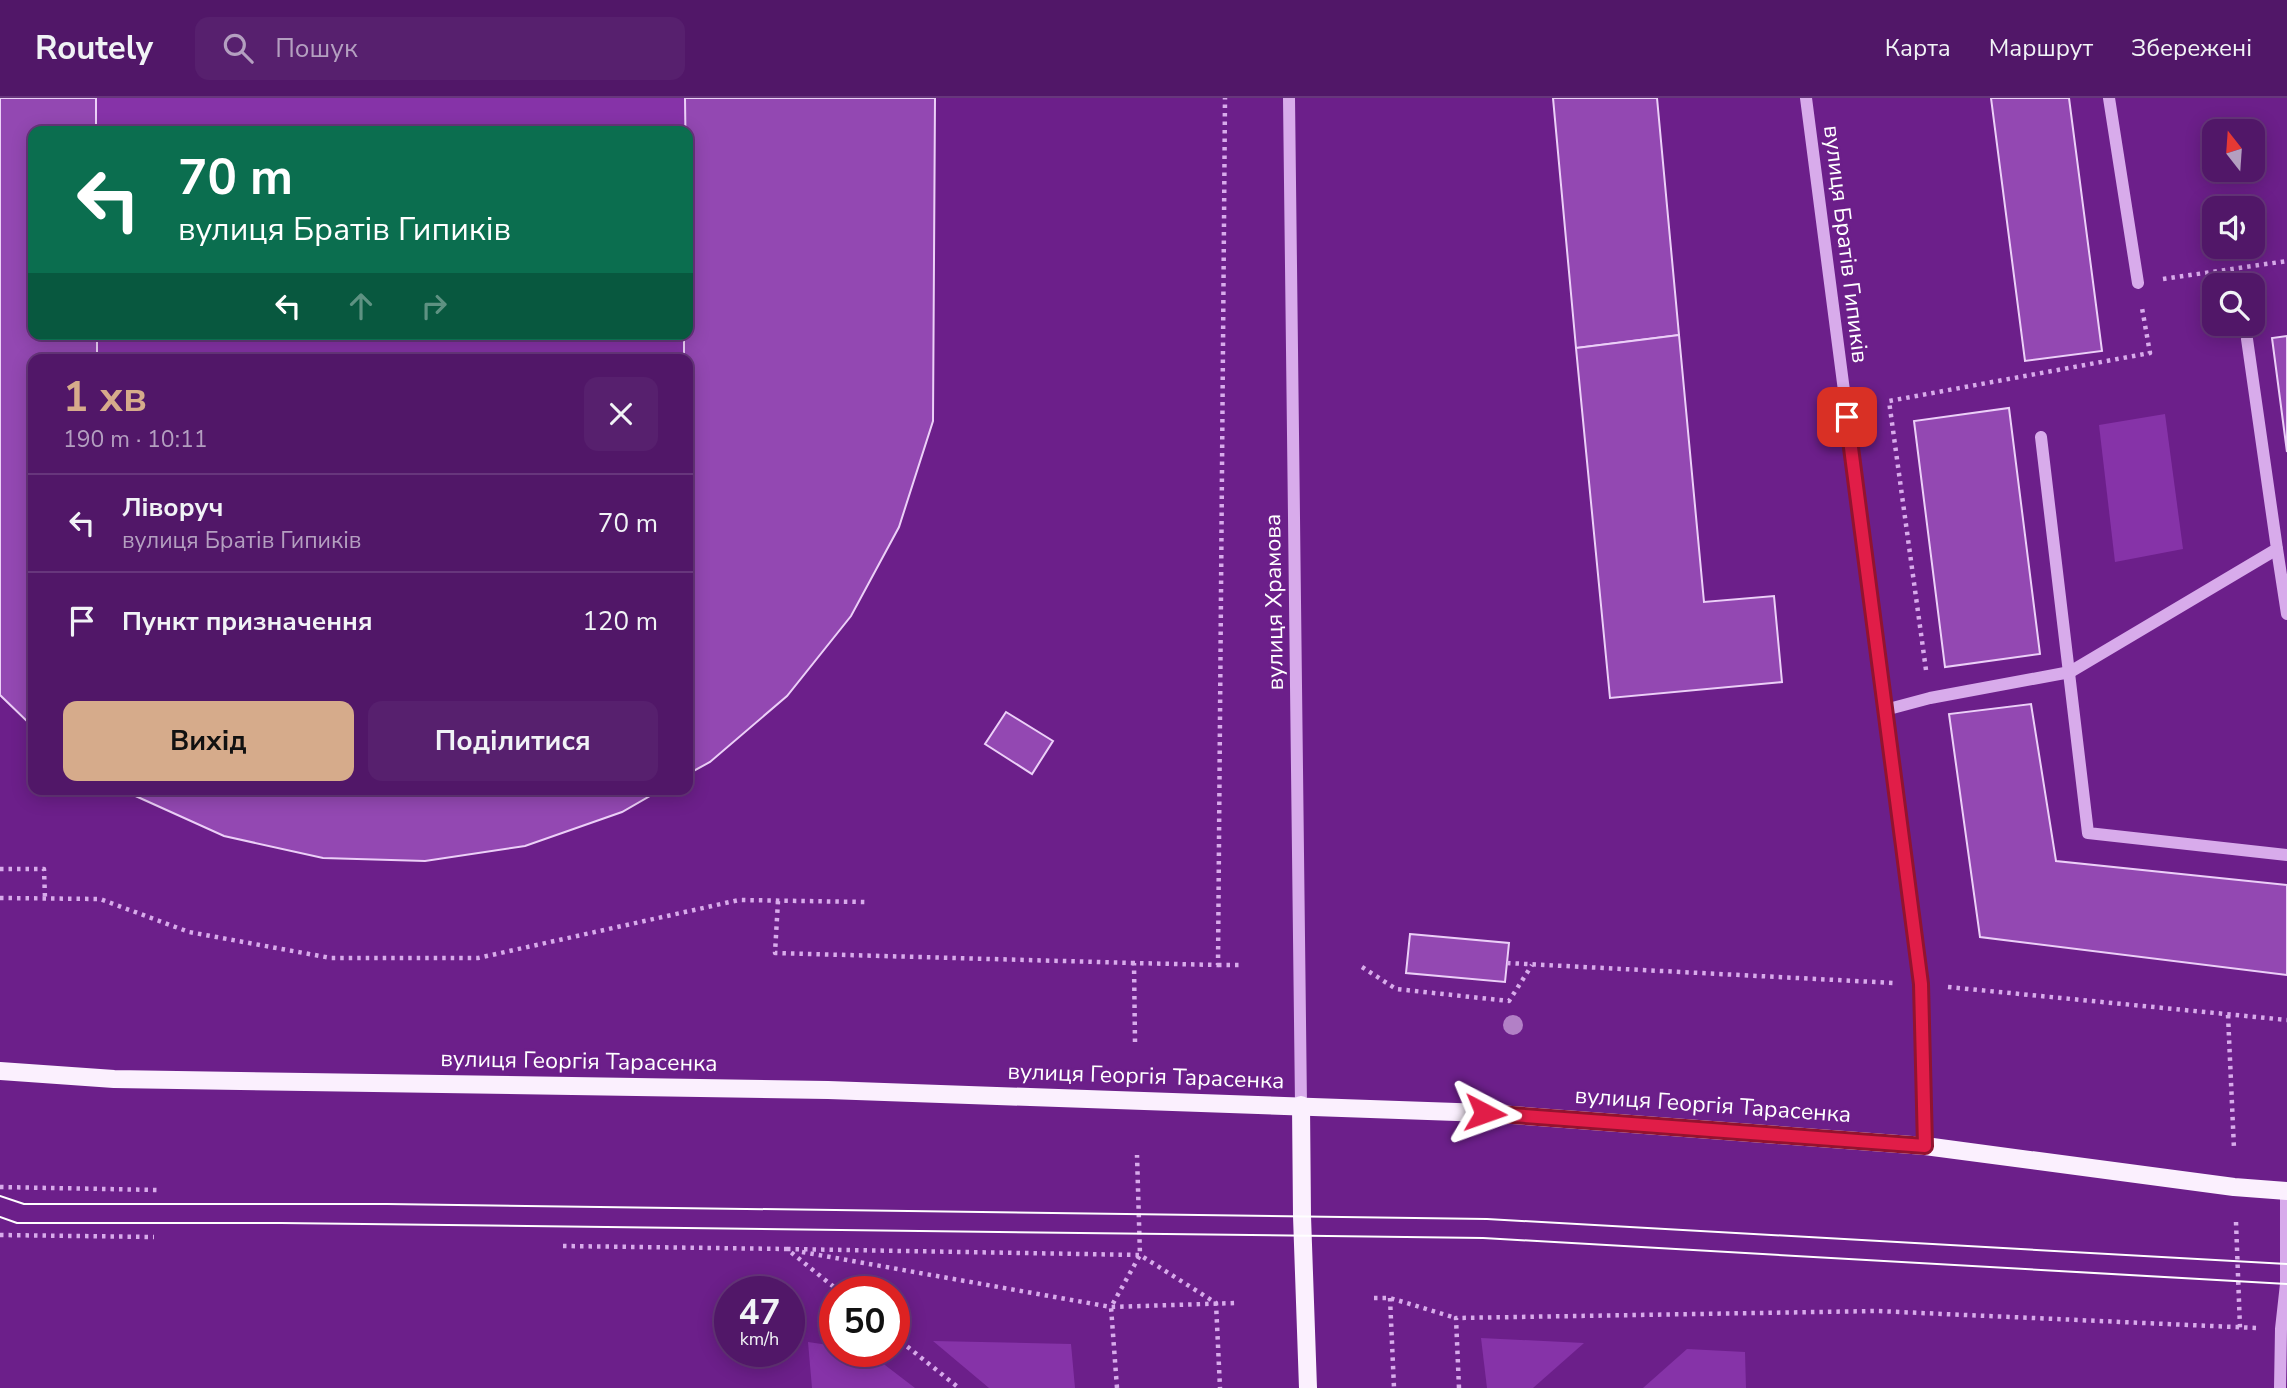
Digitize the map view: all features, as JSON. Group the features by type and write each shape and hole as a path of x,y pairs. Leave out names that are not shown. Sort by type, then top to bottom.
{"main road":[{"name":"вулиця Георгія Тарасенка","path":"0,1071 114,1079 828,1090 1485,1113 1925,1146 2234,1187 2287,1191"},
{"path":"1301,1105 1301,1216 1308,1388"}],"street":[{"name":"вулиця Храмова","path":"1289,98 1301,1105"},
{"name":"вулиця Братів Гипиків","path":"1806,98 1921,984 1925,1146"},
{"path":"2109,98 2138,283"},
{"path":"2247,339 2287,614"},
{"path":"2040,437 2088,833 2287,855"},
{"path":"1885,710 1930,698 2070,672 2277,549"},
{"path":"2280,1388 2281,1329 2286,1284 2287,1191"}],"path":[{"path":"1218,965 1225,98"},
{"path":"1930,698 1889,401 2150,353 2138,283 2287,261"},
{"path":"0,869 44,869 46,898"},
{"path":"0,898 100,899 189,932 331,958 478,958 739,900 865,902"},
{"path":"778,901 775,953 1239,965"},
{"path":"1133,963 1135,1042"},
{"path":"1362,967 1396,989 1509,1001 1532,965"},
{"path":"2228,1015 2234,1149"},
{"path":"1117,1388 1111,1307 1140,1255 1137,1155"},
{"path":"0,1187 157,1190"},
{"path":"2235,1222 2240,1328"},
{"path":"0,1235 154,1237"},
{"path":"563,1246 1140,1255 1216,1303"},
{"path":"788,1249 821,1276"},
{"path":"788,1249 1111,1307 1235,1303"},
{"path":"1374,1298 1390,1298 1456,1318 1877,1311 2281,1329"},
{"path":"1390,1298 1394,1388"},
{"path":"1216,1303 1220,1388"},
{"path":"1456,1318 1459,1388"},
{"path":"910,1349 959,1388"}],"shaded area":[{"path":"0,98 935,98 933,421 899,527 851,616 787,696 710,762 693,771 693,354 28,354 28,722 0,695"},
{"path":"2165,414 2183,549 2115,562 2099,425"},
{"path":"1481,1338 1584,1343 1533,1388 1487,1388"},
{"path":"933,1341 1071,1344 1075,1388 989,1388"},
{"path":"808,1342 819,1344 819,1367 888,1367 915,1388 812,1388"},
{"path":"1687,1349 1745,1352 1746,1388 1643,1388"}],"building":[{"path":"0,98 96,98 96,126 28,126 28,340 97,340 97,354 28,354 28,722 0,695"},
{"path":"685,98 935,98 933,421 899,527 851,616 787,696 710,762 693,771 693,354 684,354 684,340 693,340 693,126 685,126"},
{"path":"1553,98 1657,98 1679,335 1576,348"},
{"path":"1991,98 2069,98 2102,351 2025,361"},
{"path":"1679,335 1704,602 1774,596 1782,682 1610,698 1576,348"},
{"path":"2287,336 2287,452 2272,338"},
{"path":"2009,408 2040,654 1945,667 1914,421"},
{"path":"2031,704 2056,861 2287,885 2287,975 1980,937 1949,714"},
{"path":"1006,712 1053,741 1032,774 985,744"},
{"path":"133,795 652,795 622,812 525,846 425,861 323,858 224,836"},
{"path":"1410,934 1509,943 1505,982 1406,973"}],"tram line":[{"path":"0,1196 24,1204 387,1204 1487,1219 2287,1264"},
{"path":"0,1217 17,1223 281,1223 1483,1238 2287,1284"}],"route":[{"path":"1485,1113 1925,1146 1921,984 1847,417"}]}
